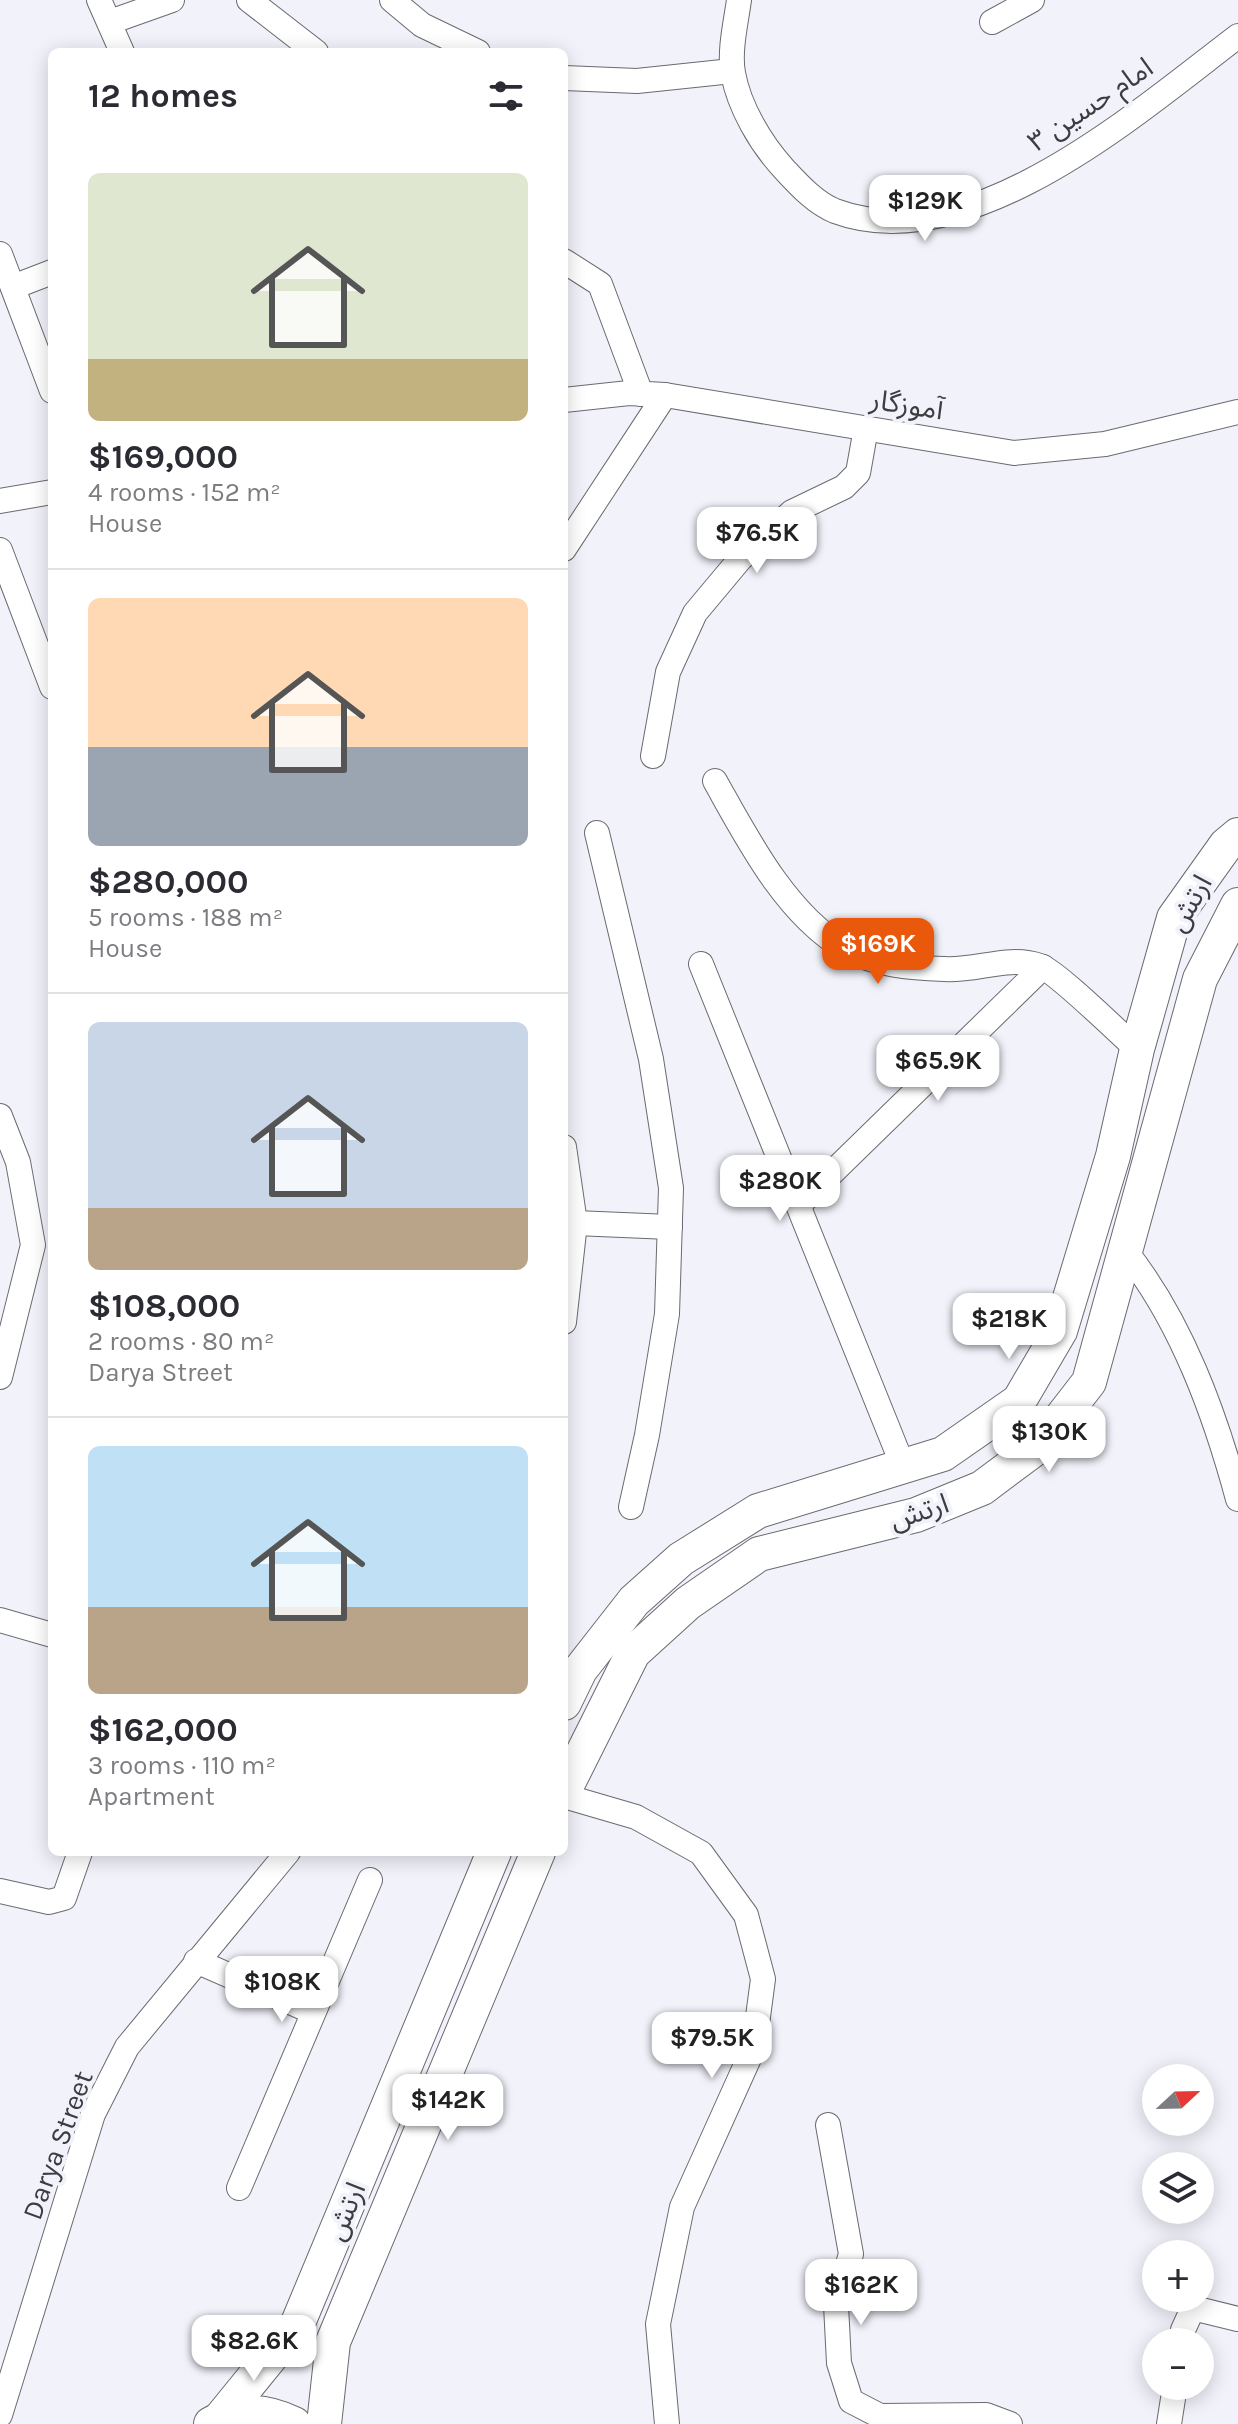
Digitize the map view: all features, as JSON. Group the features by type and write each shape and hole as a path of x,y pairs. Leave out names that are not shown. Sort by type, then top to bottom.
{"main road":[{"name":"ارتش","path":"568,1695 580,1670 634,1601 681,1559 758,1511 943,1454 1019,1401 1060,1331 1113,1156 1137,1049 1174,918 1226,845 1238,835"},
{"name":"ارتش","path":"568,1786 633,1653 688,1603 759,1554 916,1515 982,1488 1041,1444 1089,1382 1200,979 1238,905"},
{"name":"ارتش","path":"215,2421 298,2323 492,1856"},
{"name":"ارتش","path":"324,2424 333,2342 536,1856"},
{"path":"215,2421 238,2413 257,2412 294,2424"}],"street":[{"path":"120,48 105,11 172,0"},
{"path":"249,0 311,48"},
{"path":"392,0 422,25 470,48"},
{"name":"امام حسین ۳","path":"739,0 732,71 747,113 773,157 803,189 834,210 889,222 937,218 1000,194 1061,163 1111,133 1238,36"},
{"path":"992,22 1032,0"},
{"path":"568,78 637,81 732,71"},
{"path":"0,254 48,380"},
{"path":"568,264 600,284 653,394 568,542"},
{"path":"13,287 48,274"},
{"name":"آموزگار","path":"568,400 653,394 1014,453 1105,444 1238,412"},
{"path":"653,756 668,672 695,613 741,558 792,512 844,487 858,473 866,428"},
{"path":"0,501 48,493"},
{"path":"0,550 48,676"},
{"path":"715,781 760,861 810,920 844,948 881,962 917,968 956,970 1006,960 1043,967 1137,1049"},
{"path":"597,833 651,1059 671,1188 667,1314 647,1435 631,1507"},
{"path":"701,964 903,1466"},
{"path":"799,1205 1043,967"},
{"path":"0,1116 18,1162 33,1245 0,1377"},
{"path":"568,1175 575,1223 568,1273"},
{"path":"575,1223 670,1227"},
{"path":"1127,1253 1149,1281 1190,1362 1225,1451 1238,1499"},
{"path":"0,1620 48,1634"},
{"path":"568,1795 636,1817 701,1853 746,1915 763,1979 754,2047 682,2207 658,2324 667,2424"},
{"path":"0,1891 49,1902 64,1898 79,1856"},
{"name":"Darya Street","path":"0,2415 93,2114 127,2047 285,1856"},
{"path":"239,2188 370,1880"},
{"path":"196,1961 313,2012"},
{"path":"828,2125 851,2254 836,2305 839,2363 851,2401 880,2416 943,2420 986,2415 1010,2424"},
{"path":"1186,2328 1193,2308 1238,2319"},
{"path":"1169,2424 1173,2400"}]}
